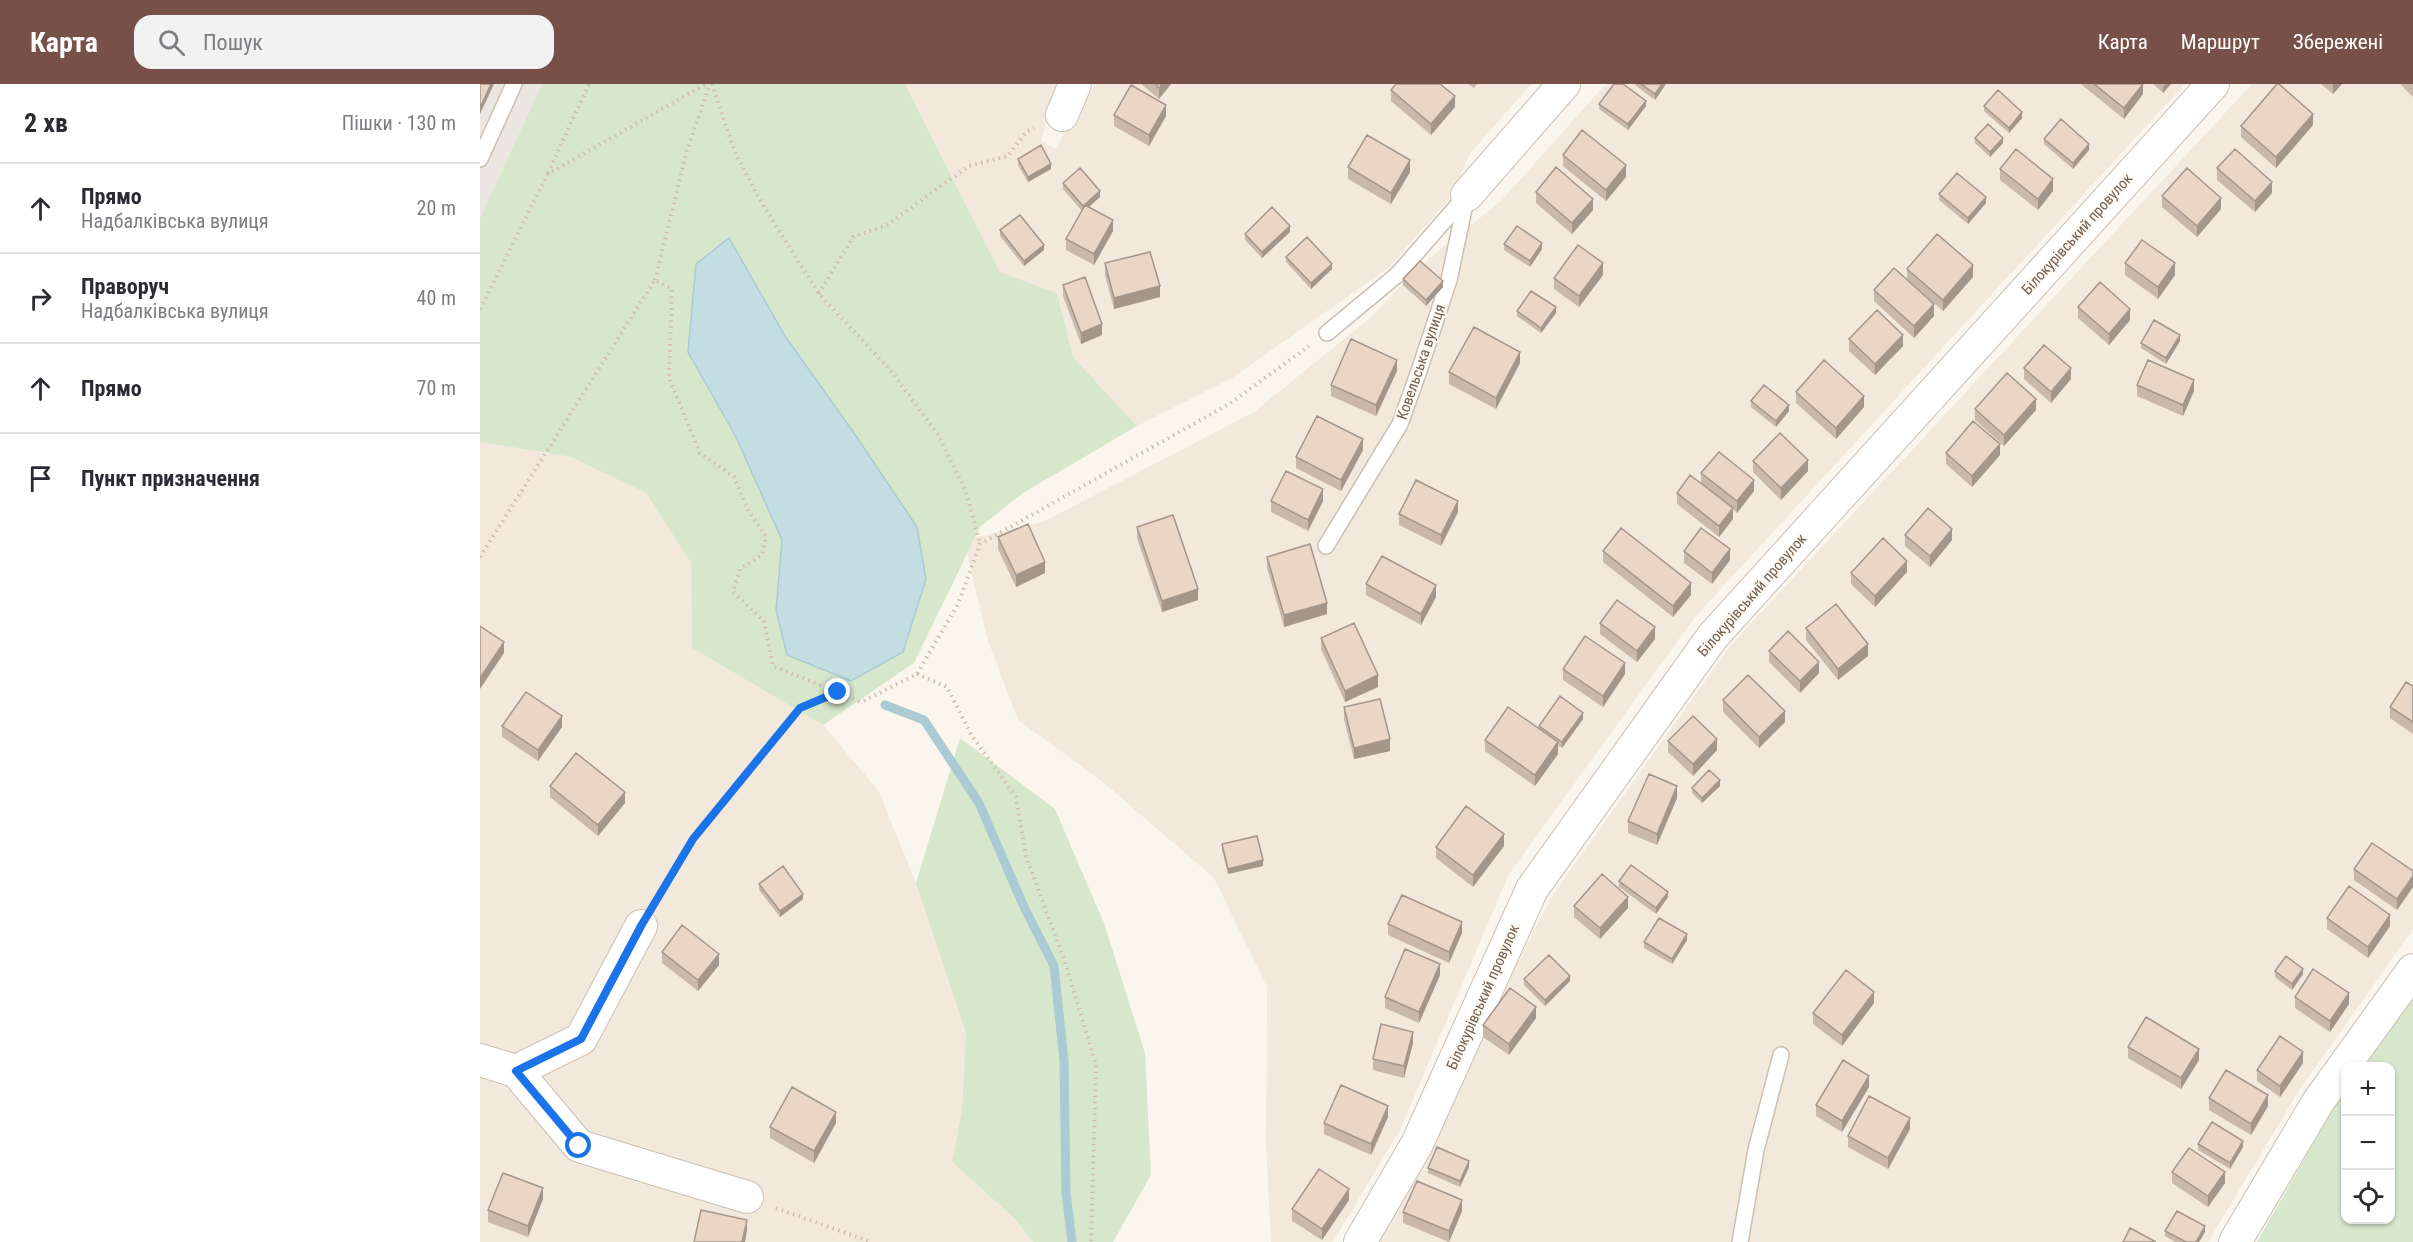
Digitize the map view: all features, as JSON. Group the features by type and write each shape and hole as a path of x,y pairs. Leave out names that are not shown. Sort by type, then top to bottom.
{"street":[{"path":"1062,115 1075,84"},
{"name":"Ковельська вулиця","path":"1467,195 1564,84"},
{"name":"Білокурівський провулок","path":"1360,1242 1417,1144 1532,889 1713,636 2213,84"},
{"path":"516,1071 581,1039 641,926"},
{"path":"2235,1242 2318,1102 2413,970"},
{"path":"480,1060 516,1071 579,1146 747,1197"}],"lane":[{"path":"480,159 514,84"},
{"name":"Ковельська вулиця","path":"1327,333 1397,275 1467,195"},
{"name":"Ковельська вулиця","path":"1326,546 1400,424 1449,280 1467,195"},
{"path":"1740,1242 1756,1150 1780,1055"}],"path":[{"path":"480,309 548,174 589,84"},
{"path":"548,174 709,84"},
{"path":"480,557 655,280 687,150 709,84"},
{"path":"655,280 672,289 669,378 700,453 734,477 748,510 766,537 762,555 740,569 733,592 764,621 773,666 861,702 917,674 958,604 980,544 966,492 938,435 892,372 819,294 761,202 735,153 709,84"},
{"path":"819,294 853,237 887,225 969,166 1008,156 1026,132 1062,115"},
{"path":"980,544 1229,404 1327,333"},
{"path":"917,674 947,687 972,736 1016,797 1026,856 1065,962 1096,1065 1091,1242"},
{"path":"641,926 693,839 775,737 800,708 838,692"},
{"path":"747,1197 871,1242"}],"shaded area":[{"path":"480,84 542,84 480,218"},
{"path":"905,84 1058,84 1041,140 1055,149 1095,84 1531,84 1469,155 1452,196 1388,268 1232,378 1137,426 1073,357 1057,293 1000,272"},
{"path":"1606,84 2185,84 1695,617 1509,874 1400,1130 1333,1242 1271,1242 1266,1143 1267,987 1214,878 1103,782 1018,720 987,638 964,540 1043,522 1254,412 1370,318 1420,266 1501,201"},
{"path":"2252,84 2413,84 2413,929 2300,1089 2208,1242 1371,1242 1552,896 1730,646"},
{"path":"480,442 571,457 646,493 691,563 692,648 823,725 878,790 916,883 966,1033 962,1110 952,1162 1014,1218 1033,1242 480,1242"}],"green space":[{"path":"542,84 905,84 1000,272 1057,293 1073,357 1137,426 1023,493 980,527 914,663 823,725 692,648 691,563 646,493 571,457 480,442 480,218"},
{"path":"960,738 1055,809 1104,923 1145,1053 1151,1175 1113,1242 1033,1242 1014,1218 952,1162 962,1110 966,1033 916,883"},
{"path":"2413,989 2413,1242 2257,1242 2341,1095 2341,1224 2395,1224 2395,1062 2362,1062"}],"water":[{"path":"729,238 785,336 917,527 926,579 903,652 851,681 787,655 776,610 782,540 736,437 688,352 696,264"}],"building":[{"path":"480,84 491,84 480,108"},
{"path":"1396,84 1440,84 1455,96 1431,124 1391,90"},
{"path":"1614,84 1623,84 1646,101 1628,124 1599,104"},
{"path":"1641,84 1662,84 1655,94"},
{"path":"2094,84 2143,84 2124,108"},
{"path":"2277,84 2313,114 2276,157 2241,126"},
{"path":"1131,85 1166,105 1149,135 1114,115"},
{"path":"1998,90 2022,112 2009,128 1984,106"},
{"path":"2061,119 2089,144 2073,163 2044,139"},
{"path":"1988,124 2003,138 1990,152 1975,138"},
{"path":"1582,130 1626,165 1606,190 1563,155"},
{"path":"1367,135 1410,160 1391,193 1348,167"},
{"path":"1041,145 1051,164 1028,177 1018,159"},
{"path":"2016,149 2053,179 2038,199 2000,169"},
{"path":"2235,149 2272,182 2255,201 2217,168"},
{"path":"1556,167 1593,199 1572,223 1536,192"},
{"path":"1080,168 1100,191 1083,206 1063,183"},
{"path":"2187,168 2221,198 2197,226 2162,196"},
{"path":"1957,173 1986,197 1968,218 1939,194"},
{"path":"1085,205 1113,220 1094,254 1066,239"},
{"path":"1272,207 1290,226 1262,252 1245,234"},
{"path":"1020,215 1044,245 1024,261 1000,230"},
{"path":"1517,226 1542,243 1530,261 1504,244"},
{"path":"1937,234 1973,265 1943,300 1907,269"},
{"path":"1307,237 1332,264 1311,283 1286,257"},
{"path":"2142,240 2175,263 2158,287 2125,263"},
{"path":"1578,245 1603,263 1579,296 1554,278"},
{"path":"1150,252 1160,286 1114,298 1105,263"},
{"path":"1420,261 1443,281 1426,300 1403,279"},
{"path":"1894,268 1934,304 1914,326 1874,290"},
{"path":"1085,277 1102,324 1081,333 1063,285"},
{"path":"2100,282 2130,309 2109,334 2078,307"},
{"path":"1531,291 1556,307 1541,328 1517,311"},
{"path":"1877,310 1903,335 1875,364 1849,339"},
{"path":"2154,320 2180,335 2166,358 2141,343"},
{"path":"1474,327 1520,352 1496,398 1449,372"},
{"path":"1351,339 1397,360 1376,405 1331,385"},
{"path":"2044,345 2071,368 2051,392 2024,368"},
{"path":"1824,360 1864,396 1836,428 1796,392"},
{"path":"2148,360 2194,380 2183,405 2137,385"},
{"path":"2007,373 2036,399 2004,435 1975,409"},
{"path":"1764,385 1789,405 1776,421 1751,401"},
{"path":"1317,416 1363,439 1341,480 1296,457"},
{"path":"1973,421 2000,444 1972,476 1946,453"},
{"path":"1780,433 1808,460 1781,488 1753,461"},
{"path":"1719,452 1754,480 1737,501 1701,473"},
{"path":"1286,471 1323,489 1308,520 1271,501"},
{"path":"1690,475 1733,508 1719,526 1677,493"},
{"path":"1416,480 1458,501 1441,535 1399,514"},
{"path":"1928,508 1952,529 1930,556 1905,535"},
{"path":"1173,515 1198,589 1162,601 1137,527"},
{"path":"1028,524 1045,562 1016,575 998,537"},
{"path":"1621,528 1691,583 1673,606 1603,551"},
{"path":"1701,528 1730,549 1712,573 1684,551"},
{"path":"1883,538 1907,561 1875,596 1851,573"},
{"path":"1310,544 1327,603 1284,615 1267,557"},
{"path":"1382,556 1436,585 1421,614 1366,584"},
{"path":"1617,600 1655,627 1637,651 1600,623"},
{"path":"1836,604 1868,644 1838,669 1806,628"},
{"path":"1354,623 1378,675 1345,691 1321,638"},
{"path":"480,626 504,642 480,678"},
{"path":"1788,631 1819,662 1800,681 1769,651"},
{"path":"1585,636 1625,663 1603,696 1563,669"},
{"path":"1748,675 1785,711 1759,737 1723,700"},
{"path":"2406,682 2413,686 2413,722 2390,707"},
{"path":"526,692 562,716 538,750 502,726"},
{"path":"1560,696 1583,713 1562,742 1539,726"},
{"path":"1380,699 1390,739 1354,748 1344,707"},
{"path":"1508,707 1558,742 1535,775 1485,740"},
{"path":"1693,716 1717,739 1693,764 1668,741"},
{"path":"576,753 625,792 598,825 550,786"},
{"path":"1709,770 1720,780 1702,798 1692,788"},
{"path":"1649,774 1677,786 1657,834 1628,821"},
{"path":"1466,806 1504,834 1473,875 1436,847"},
{"path":"1257,836 1263,860 1228,869 1222,844"},
{"path":"2372,843 2413,871 2413,876 2397,899 2354,869"},
{"path":"1631,865 1668,892 1656,908 1619,881"},
{"path":"783,866 803,894 780,911 759,884"},
{"path":"1602,874 1628,897 1600,928 1574,906"},
{"path":"2349,886 2390,915 2368,947 2327,918"},
{"path":"1402,895 1462,922 1449,952 1388,924"},
{"path":"1659,918 1687,934 1672,959 1644,942"},
{"path":"682,925 719,954 698,980 662,952"},
{"path":"1405,949 1440,964 1419,1012 1385,997"},
{"path":"1549,955 1570,976 1545,1000 1524,979"},
{"path":"2286,956 2303,969 2292,984 2275,971"},
{"path":"2313,969 2349,993 2330,1021 2295,997"},
{"path":"1846,970 1874,992 1842,1035 1813,1013"},
{"path":"1510,988 1536,1007 1509,1044 1483,1025"},
{"path":"2146,1017 2199,1049 2181,1078 2128,1047"},
{"path":"1381,1024 1413,1032 1404,1066 1373,1059"},
{"path":"2280,1036 2303,1052 2280,1086 2257,1070"},
{"path":"1843,1060 1869,1076 1842,1121 1816,1105"},
{"path":"2226,1070 2268,1095 2251,1124 2209,1098"},
{"path":"1341,1085 1388,1106 1371,1144 1324,1123"},
{"path":"792,1087 836,1112 814,1151 770,1127"},
{"path":"1869,1096 1910,1118 1888,1158 1848,1136"},
{"path":"2212,1122 2243,1141 2230,1163 2198,1144"},
{"path":"1437,1147 1469,1161 1460,1181 1428,1168"},
{"path":"2189,1148 2225,1172 2208,1196 2172,1172"},
{"path":"1319,1169 1349,1189 1322,1229 1292,1209"},
{"path":"503,1173 543,1188 528,1226 488,1210"},
{"path":"1417,1181 1462,1200 1449,1231 1403,1212"},
{"path":"701,1210 747,1220 742,1242 694,1242"},
{"path":"2177,1211 2205,1226 2196,1242 2186,1242 2165,1231"},
{"path":"2130,1228 2156,1242 2123,1242"}],"waterway":[{"path":"885,705 924,720 979,803 1024,907 1054,966 1064,1061 1066,1193 1072,1242"}],"route":[{"path":"579,1146 516,1071 581,1039 641,926 693,839 800,708 838,692"}]}
